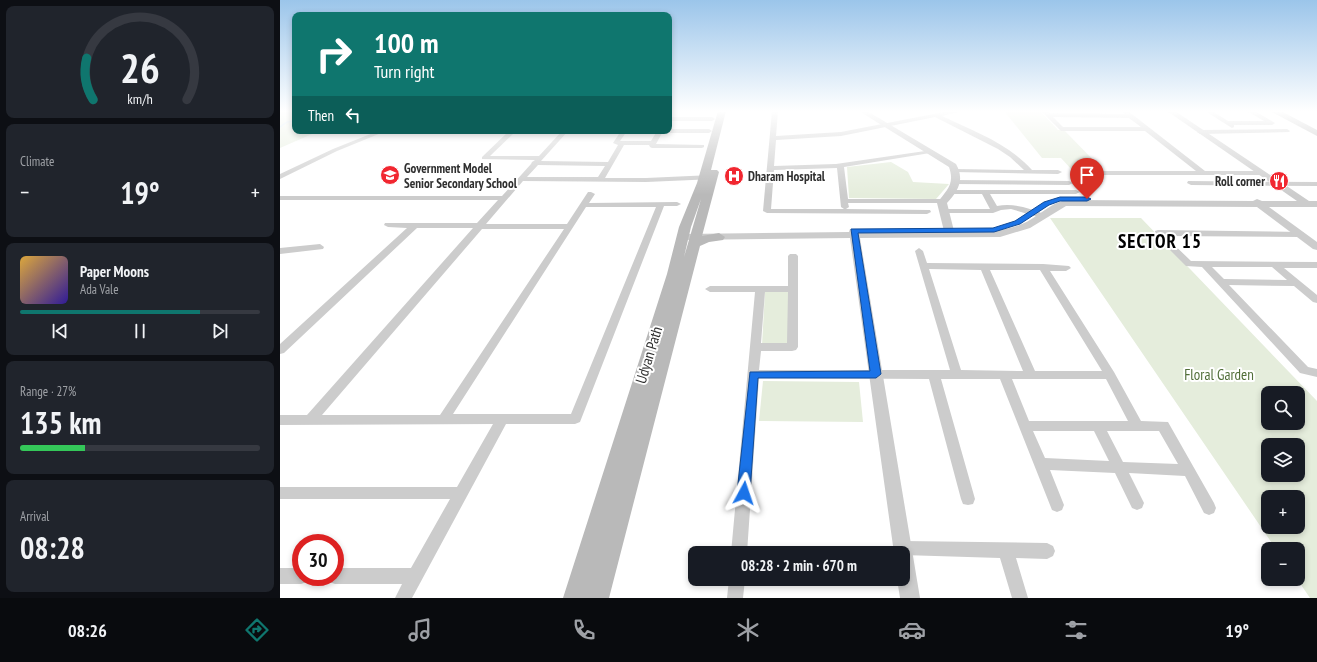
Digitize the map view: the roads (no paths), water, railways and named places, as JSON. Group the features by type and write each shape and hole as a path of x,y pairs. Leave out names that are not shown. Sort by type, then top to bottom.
{"main road":[{"name":"Udyan Path","path":"597,598 707,180 716,139"},
{"name":"Udyan Path","path":"707,180 721,139"},
{"name":"Udyan Path","path":"575,598 674,274 693,234"},
{"path":"693,234 706,239 720,234"},
{"path":"693,234 720,234"}],"street":[{"path":"280,177 335,150 363,139"},
{"path":"505,139 484,158 610,164"},
{"path":"310,420 520,179 557,139"},
{"path":"619,139 616,143 653,143"},
{"path":"653,143 655,139"},
{"path":"773,139 767,211 927,212"},
{"path":"909,139 953,166 958,178 952,192 942,203 949,233"},
{"path":"982,139 1009,153 1034,172 1043,183"},
{"path":"1160,139 1204,173"},
{"path":"1210,139 1277,184 1308,202"},
{"path":"601,179 622,143"},
{"path":"653,143 652,146 702,146"},
{"path":"770,168 840,165 930,151"},
{"path":"840,165 845,211"},
{"path":"955,171 1058,172"},
{"path":"1098,173 1262,173"},
{"path":"520,179 707,180"},
{"path":"956,182 1069,183"},
{"path":"1191,183 1317,184"},
{"path":"952,192 1076,192"},
{"path":"985,192 995,210"},
{"path":"443,420 591,194"},
{"path":"280,198 504,198"},
{"path":"844,200 943,201"},
{"path":"720,234 1000,234 1026,226 1037,214 1065,203 1308,202 1317,200"},
{"path":"1256,202 1317,247"},
{"path":"280,420 575,419 661,204"},
{"path":"584,205 677,204"},
{"path":"944,211 995,210 1000,207 1015,207 1037,214"},
{"path":"388,225 569,227"},
{"path":"280,350 415,225"},
{"path":"855,233 902,546"},
{"path":"1300,234 1158,233 1189,264 1317,265"},
{"path":"280,251 320,247"},
{"path":"919,251 957,374"},
{"path":"756,347 792,347 793,256"},
{"path":"1204,264 1304,370 1317,373"},
{"path":"1275,265 1317,300"},
{"path":"923,266 1066,268"},
{"path":"984,266 1031,375"},
{"path":"1044,267 1110,375 1137,426"},
{"path":"1220,282 1296,283"},
{"path":"710,289 793,289"},
{"path":"740,546 760,289"},
{"path":"753,374 1110,375"},
{"path":"934,374 968,499"},
{"path":"1004,374 1057,505"},
{"path":"403,598 502,420"},
{"path":"1025,426 1163,426 1209,508"},
{"path":"1098,426 1137,503"},
{"path":"1040,464 1189,470"},
{"path":"280,493 461,493"},
{"path":"910,548 1047,551"},
{"path":"1006,550 1020,598"},
{"path":"280,576 292,576"},
{"path":"344,576 415,576"},
{"path":"736,598 737,586"},
{"path":"908,586 910,598"}],"place":[{"name":"Government Model Senior Secondary School","path":"390,175"},
{"name":"Dharam Hospital","path":"734,176"},
{"name":"Roll corner","path":"1279,181"}],"district":[{"name":"SECTOR 15","path":"1160,241"}],"park label":[{"name":"Floral Garden","path":"1219,375"}]}
